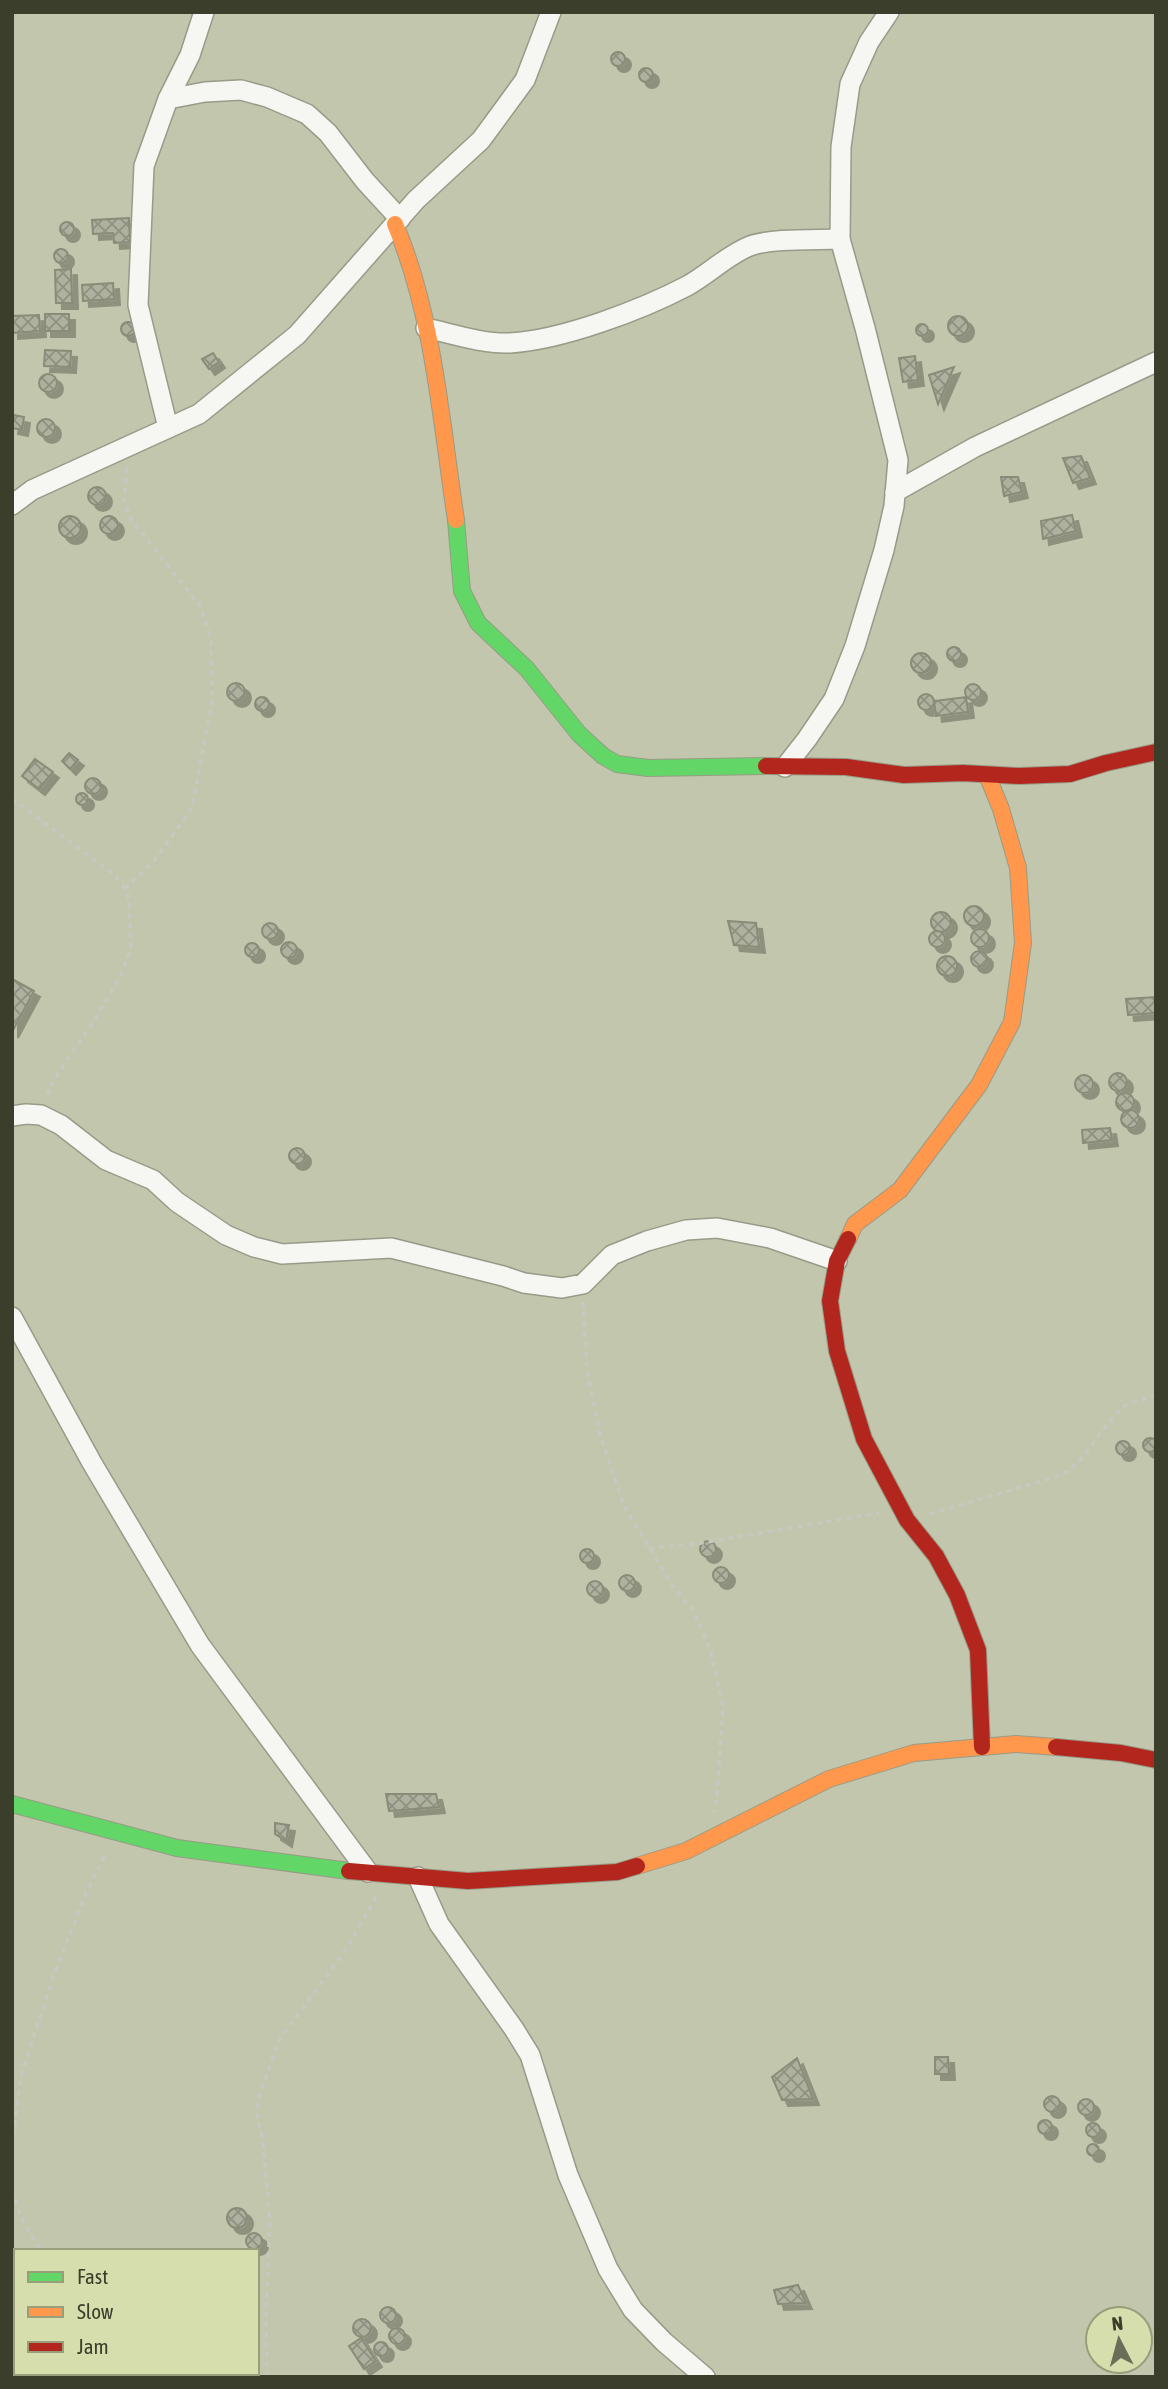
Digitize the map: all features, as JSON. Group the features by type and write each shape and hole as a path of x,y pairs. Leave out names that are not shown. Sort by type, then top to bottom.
{"street":[{"path":"169,428 138,305 144,166 168,99 190,55 204,12"},
{"path":"12,505 32,489 199,414 297,335 416,200 481,140 525,80 551,12"},
{"path":"785,766 834,699 855,646 884,550 895,492 898,460 840,239 841,147 850,83 869,42 889,12"},
{"path":"168,99 205,92 241,90 267,96 307,114 328,133 397,221 410,257 426,328 458,533 462,591 478,623 527,669 579,734 603,756 617,764 648,768 846,767 904,775 1019,776 1070,774 1156,752"},
{"path":"426,328 510,343 540,338 649,305 690,284 751,245 840,239"},
{"path":"895,492 975,447 1156,362"},
{"path":"982,1747 978,1650 957,1595 941,1565 904,1514 864,1438 837,1351 830,1301 837,1261 855,1223 900,1190 979,1085 1012,1022 1023,943 1018,868 1001,809 987,775"},
{"path":"12,1116 41,1115 61,1125 106,1160 153,1180 177,1202 226,1235 254,1247 282,1254 391,1248 544,1287 562,1288 583,1284 612,1255 647,1241 686,1230 717,1228 770,1238 837,1261"},
{"path":"12,1317 92,1463 200,1645 368,1872"},
{"path":"12,1804 177,1848 329,1869 468,1881 617,1872 686,1851 829,1779 914,1753 1016,1744 1121,1753 1156,1760"},
{"path":"418,1877 439,1924 530,2054 568,2175 607,2269 633,2310 664,2342 705,2377"}],"path":[{"path":"125,889 154,861 192,808 212,702 211,640 201,607 130,517 124,501 129,447"},
{"path":"12,799 114,875 129,899 131,948 124,966 95,1019 52,1083 41,1115"},
{"path":"583,1284 587,1371 600,1434 624,1506 674,1588 694,1611 710,1649 723,1706 718,1796 706,1841"},
{"path":"649,1548 904,1514 1062,1475 1078,1463 1115,1414 1129,1403 1156,1396"},
{"path":"12,2145 21,2076 53,1977 86,1893 118,1832"},
{"path":"267,2377 266,2314 270,2222 263,2141 257,2115 259,2096 279,2040 347,1948 390,1874"},
{"path":"12,2190 23,2222 40,2249"}],"building":[{"path":"615,52 621,52 625,59 621,66 615,66 611,62 611,56"},
{"path":"643,68 649,68 653,75 649,82 643,82 639,78 639,72"},
{"path":"129,218 130,242 114,243 113,233 93,234 92,220"},
{"path":"64,222 70,222 74,229 70,236 64,236 60,232 60,226"},
{"path":"61,249 66,251 66,261 61,263 56,261 54,256 56,251"},
{"path":"71,269 72,303 56,303 55,270"},
{"path":"113,283 114,299 83,301 82,285"},
{"path":"45,314 69,314 69,331 45,331"},
{"path":"39,315 40,331 12,333 12,316"},
{"path":"958,316 965,319 968,326 965,333 958,336 951,333 948,326 951,319"},
{"path":"128,322 133,324 133,334 128,336 123,334 121,329 123,324"},
{"path":"917,325 927,325 927,335 917,335"},
{"path":"45,350 71,351 70,367 44,366"},
{"path":"213,353 219,362 209,369 202,359"},
{"path":"915,356 918,380 903,382 899,358"},
{"path":"954,367 938,404 929,375"},
{"path":"48,374 54,377 57,383 54,389 48,392 42,389 39,383 42,377"},
{"path":"14,415 24,417 22,430 12,428"},
{"path":"42,419 50,419 55,428 53,435 42,437 37,432 37,424"},
{"path":"1081,456 1090,478 1073,483 1063,458"},
{"path":"1001,477 1018,477 1022,492 1004,496"},
{"path":"97,487 103,490 106,496 103,502 97,505 91,502 88,496 91,490"},
{"path":"1072,515 1076,531 1043,539 1041,521"},
{"path":"70,516 78,519 81,527 78,535 70,538 62,535 59,527 62,519"},
{"path":"109,516 115,519 118,525 115,531 109,534 103,531 100,525 103,519"},
{"path":"954,647 959,649 959,659 954,661 949,659 947,654 949,649"},
{"path":"921,653 928,656 931,663 928,670 921,673 914,670 911,663 914,656"},
{"path":"236,683 242,686 245,692 242,698 236,701 230,698 227,692 230,686"},
{"path":"973,684 979,686 979,698 973,700 967,698 965,692 967,686"},
{"path":"926,694 932,696 932,708 926,710 920,708 918,702 920,696"},
{"path":"262,697 267,699 267,709 262,711 257,709 255,704 257,699"},
{"path":"966,697 968,712 936,716 934,701"},
{"path":"69,753 78,760 70,769 62,761"},
{"path":"35,759 53,772 39,789 22,776"},
{"path":"93,778 101,786 93,794 85,786"},
{"path":"82,793 88,799 82,805 76,799"},
{"path":"974,906 981,909 984,916 981,923 974,926 967,923 964,916 967,909"},
{"path":"941,912 948,915 951,922 948,929 941,932 934,929 931,922 934,915"},
{"path":"728,921 756,923 759,947 734,945"},
{"path":"270,923 278,931 270,939 262,931"},
{"path":"980,929 986,932 989,938 986,944 980,947 974,944 971,938 974,932"},
{"path":"934,931 940,931 945,939 943,945 934,947 929,942 929,936"},
{"path":"289,942 297,950 289,958 281,950"},
{"path":"252,943 257,945 257,955 252,957 247,955 245,950 247,945"},
{"path":"979,951 985,953 985,965 979,967 973,965 971,959 973,953"},
{"path":"947,956 954,959 957,966 954,973 947,976 940,973 937,966 940,959"},
{"path":"12,979 34,991 12,1032"},
{"path":"1156,997 1156,1013 1128,1015 1126,999"},
{"path":"1118,1073 1124,1076 1127,1082 1124,1088 1118,1091 1112,1088 1109,1082 1112,1076"},
{"path":"1084,1075 1090,1078 1093,1084 1090,1090 1084,1093 1078,1090 1075,1084 1078,1078"},
{"path":"1125,1093 1131,1096 1134,1102 1131,1108 1125,1111 1119,1108 1116,1102 1119,1096"},
{"path":"1130,1110 1136,1113 1139,1119 1136,1125 1130,1128 1124,1125 1121,1119 1124,1113"},
{"path":"1110,1128 1112,1140 1083,1143 1082,1130"},
{"path":"297,1148 305,1156 297,1164 289,1156"},
{"path":"1150,1438 1155,1440 1155,1450 1150,1452 1145,1450 1143,1445 1145,1440"},
{"path":"1120,1441 1126,1441 1130,1448 1126,1455 1120,1455 1116,1451 1116,1445"},
{"path":"708,1541 714,1543 714,1555 708,1557 702,1555 700,1549 702,1543"},
{"path":"584,1549 590,1549 594,1556 590,1563 584,1563 580,1559 580,1553"},
{"path":"718,1567 724,1567 729,1575 727,1581 718,1583 713,1578 713,1572"},
{"path":"624,1575 630,1575 635,1583 633,1589 624,1591 619,1586 619,1580"},
{"path":"595,1581 603,1589 595,1597 587,1589"},
{"path":"386,1794 436,1794 439,1807 389,1811"},
{"path":"275,1823 289,1825 286,1841 275,1834"},
{"path":"935,2057 948,2057 949,2074 935,2074"},
{"path":"797,2058 813,2099 782,2100 772,2077"},
{"path":"1049,2096 1055,2096 1060,2104 1058,2110 1049,2112 1044,2107 1044,2101"},
{"path":"1083,2099 1089,2099 1094,2107 1092,2113 1083,2115 1078,2110 1078,2104"},
{"path":"1042,2120 1048,2120 1052,2127 1048,2134 1042,2134 1038,2130 1038,2124"},
{"path":"1090,2123 1096,2123 1100,2130 1096,2137 1090,2137 1086,2133 1086,2127"},
{"path":"1088,2145 1098,2145 1098,2155 1088,2155"},
{"path":"237,2208 244,2211 247,2218 244,2225 237,2228 230,2225 227,2218 230,2211"},
{"path":"251,2233 257,2233 262,2241 260,2247 251,2249 246,2244 246,2238"},
{"path":"798,2285 806,2303 778,2304 774,2290"},
{"path":"385,2307 391,2307 396,2315 394,2321 385,2323 380,2318 380,2312"},
{"path":"362,2319 368,2322 371,2328 368,2334 362,2337 356,2334 353,2328 356,2322"},
{"path":"394,2328 400,2328 405,2336 403,2342 394,2344 389,2339 389,2333"},
{"path":"361,2338 376,2361 364,2369 349,2346"},
{"path":"381,2342 386,2344 386,2354 381,2356 376,2354 374,2349 376,2344"}],"traffic: fast":[{"path":"456,520 462,591 478,623 527,669 579,734 603,756 617,764 648,768 766,766"},
{"path":"12,1804 177,1848 349,1871"}],"traffic: slow":[{"path":"395,224 419,295 427,332 456,520"},
{"path":"848,1239 855,1224 900,1190 979,1085 1012,1022 1023,943 1018,868 1001,809 987,775"},
{"path":"637,1866 686,1851 829,1779 914,1753 1016,1744 1056,1747"}],"traffic: jam":[{"path":"766,766 846,767 904,775 963,773 1019,776 1070,774 1156,752"},
{"path":"848,1239 837,1261 830,1301 837,1351 864,1439 907,1520 936,1556 957,1595 978,1650 982,1747"},
{"path":"1056,1747 1121,1753 1156,1760"},
{"path":"349,1871 468,1881 617,1872 637,1866"}]}
